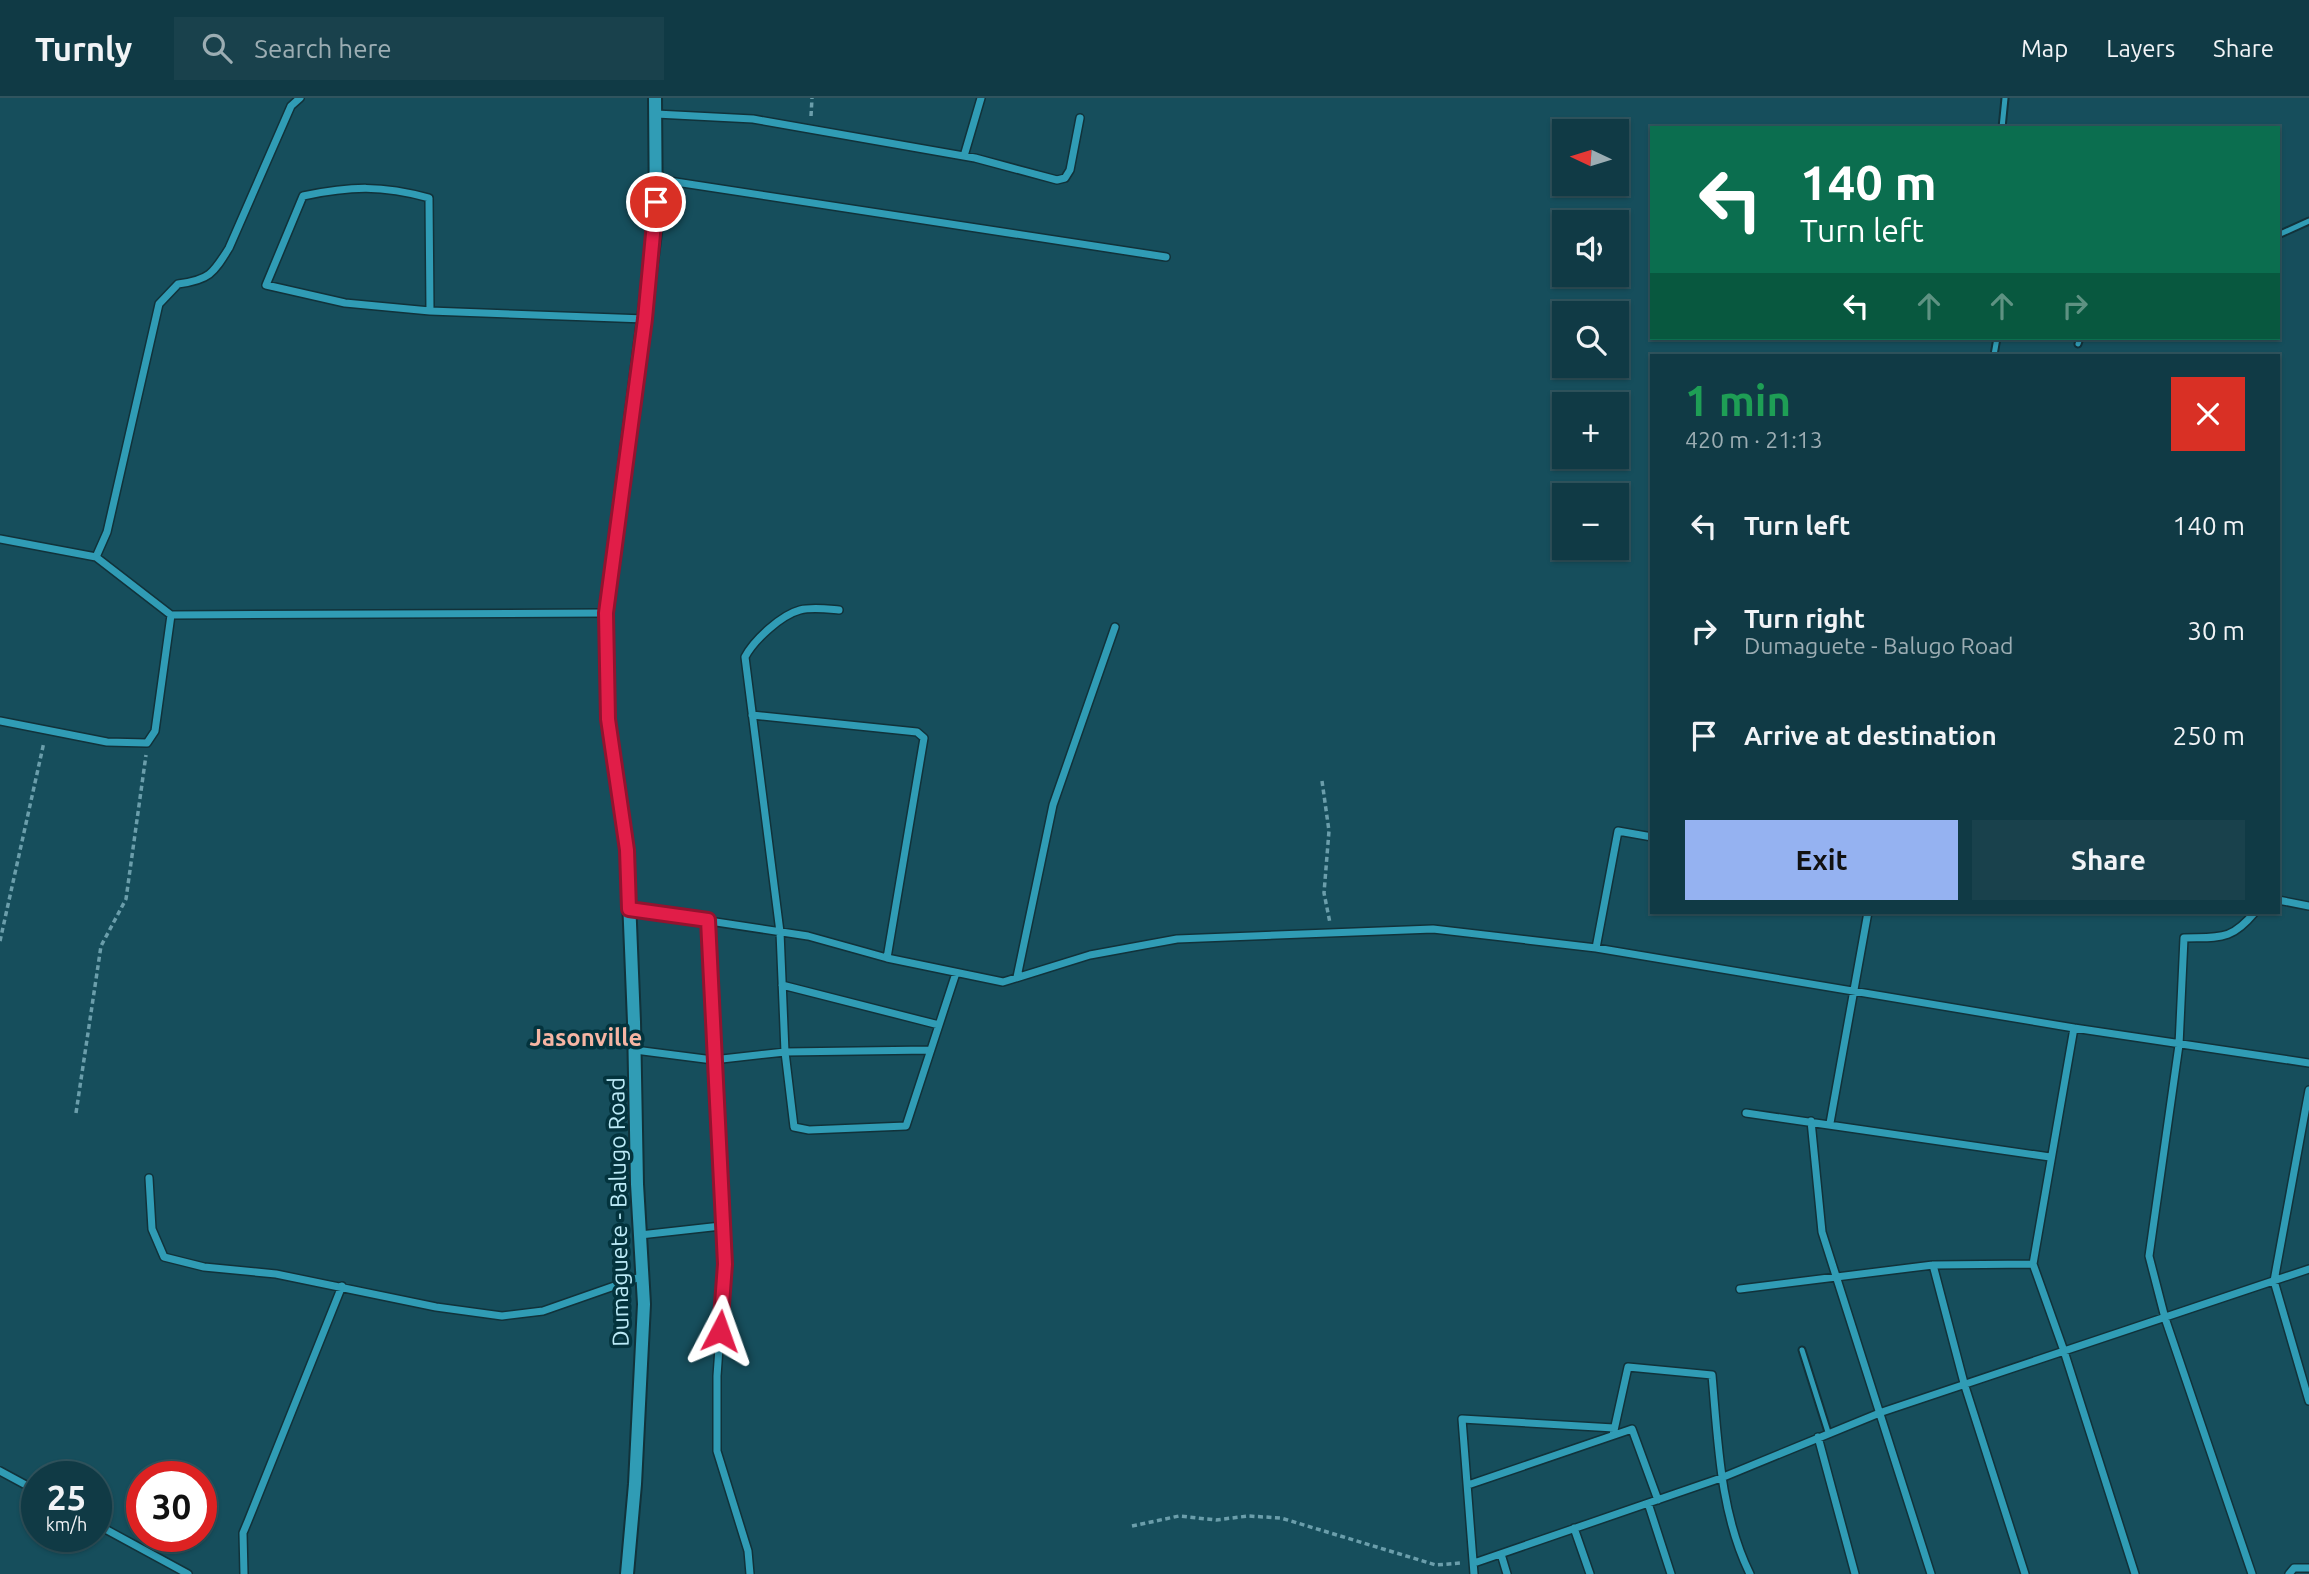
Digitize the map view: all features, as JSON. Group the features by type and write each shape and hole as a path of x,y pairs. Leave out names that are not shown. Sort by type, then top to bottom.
{"street":[{"path":"96,557 107,532 159,304 178,284 201,281 216,270 229,248 291,106 300,98"},
{"name":"Dumaguete - Balugo Road","path":"626,1574 641,1381 643,1276 627,850 608,719 606,613 656,225 655,98"},
{"path":"964,156 981,98"},
{"path":"656,114 753,119 964,156 1057,180 1065,178 1070,170 1080,118"},
{"path":"656,179 1166,257"},
{"path":"430,311 429,198 389,187 333,190 303,196 266,285 345,303 430,311 645,319"},
{"path":"0,539 96,557 171,615 606,613"},
{"path":"839,610 803,609 789,614 750,649 745,657 780,932 785,1052 794,1127 808,1130 906,1126 956,973"},
{"path":"0,721 107,742 147,743 155,731 171,615"},
{"path":"1017,978 1053,805 1115,627"},
{"path":"752,715 917,732 924,738 887,958"},
{"path":"1596,948 1618,831 1650,836"},
{"path":"2280,900 2309,906"},
{"path":"629,909 808,936 887,958 1003,982 1090,955 1177,939 1296,937 1332,932 1433,929 1596,948 2179,1045 2309,1063"},
{"path":"1830,1124 1868,914"},
{"path":"2252,1574 2165,1318 2149,1256 2179,1045 2184,937 2220,937 2239,931 2253,914"},
{"path":"708,920 721,1226 725,1264 717,1376 717,1451 748,1552 750,1574"},
{"path":"782,985 939,1026"},
{"path":"2074,1028 2032,1264 2064,1351 2135,1574"},
{"path":"635,1050 713,1060 785,1052 930,1050"},
{"path":"2309,1090 2274,1281 2309,1401"},
{"path":"1746,1113 2050,1157"},
{"path":"1811,1121 1822,1232 1882,1412 1931,1574"},
{"path":"149,1178 152,1229 164,1257 204,1267 276,1273 436,1307 502,1316 544,1311 643,1276"},
{"path":"640,1235 721,1226"},
{"path":"1740,1289 1933,1265 2032,1264"},
{"path":"1933,1265 1964,1383 2025,1574"},
{"path":"1474,1563 1721,1478 1828,1432 1964,1383 2309,1269"},
{"path":"244,1574 243,1533 342,1286"},
{"path":"1614,1432 1628,1367 1712,1375 1721,1478 1738,1549 1750,1574"},
{"path":"1474,1574 1462,1419 1614,1432"},
{"path":"1468,1485 1614,1432 1632,1429 1658,1500"},
{"path":"1818,1437 1855,1574"},
{"path":"0,1471 21,1483"},
{"path":"1648,1503 1671,1574"},
{"path":"1574,1528 1590,1574"},
{"path":"112,1533 188,1574"},
{"path":"1501,1553 1507,1574"},
{"path":"2289,1574 2294,1568 2309,1568"}],"lane":[{"path":"2002,126 2005,98"},
{"path":"2280,234 2309,221"},
{"path":"1802,1350 1828,1432"}],"path":[{"path":"810,129 812,98"},
{"path":"0,941 47,730"},
{"path":"76,1113 101,946 126,899 131,851 142,798 147,743"},
{"path":"1322,781 1329,831 1324,893 1332,932"},
{"path":"1132,1526 1179,1516 1216,1520 1248,1516 1281,1518 1436,1565 1474,1563"}],"district":[{"name":"Jasonville","path":"586,1037"}],"route":[{"path":"656,202 656,225 645,319 606,613 608,719 627,850 629,909 708,920 721,1226 725,1264 720,1331"}]}
